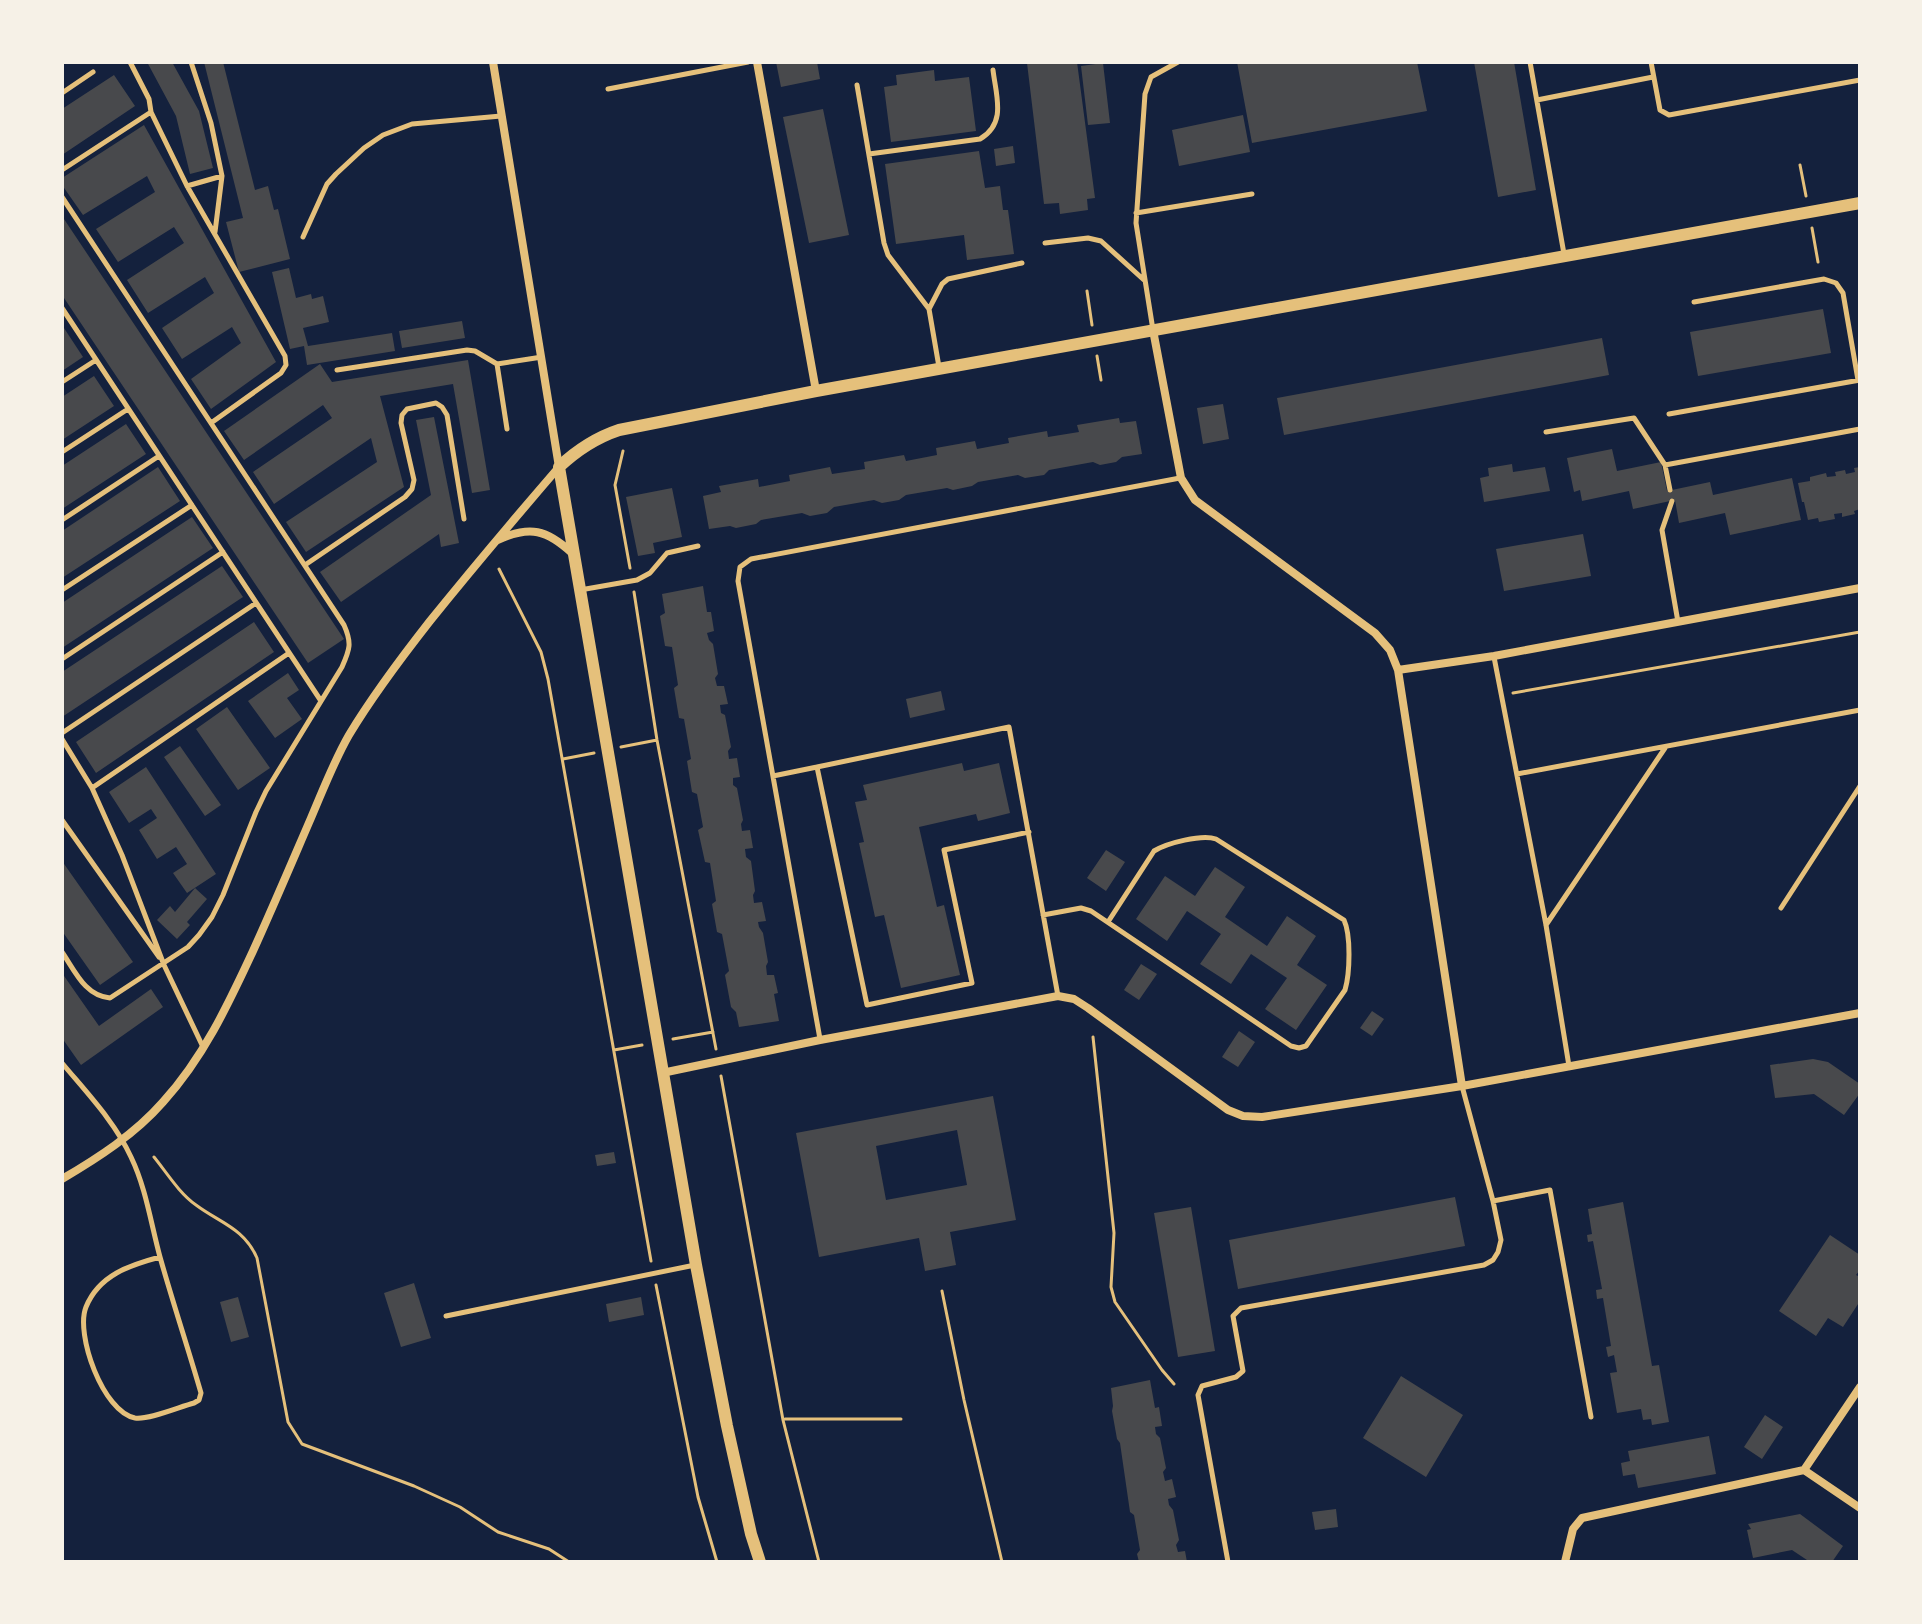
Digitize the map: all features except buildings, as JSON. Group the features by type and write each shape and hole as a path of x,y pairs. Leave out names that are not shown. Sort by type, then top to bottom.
{"street":[{"path":"493,62 573,553 696,1265 727,1426 760,1562"},
{"path":"757,62 816,391"},
{"path":"62,1179 122,1139 162,1104 182,1079 204,1048 242,975 349,735 381,686 493,543 559,467 600,437 619,430 816,391 1860,203"},
{"path":"1153,330 1181,478 1195,500 1375,633 1390,650 1398,670 1462,1086"},
{"path":"493,543 529,530 546,533 573,553"},
{"path":"1398,670 1494,656 1860,588"},
{"path":"662,1073 1058,996 1074,999 1088,1008 1228,1110 1243,1116 1262,1117 1462,1086 1860,1013"},
{"path":"1565,1562 1573,1529 1582,1518 1804,1470 1860,1387"},
{"path":"1804,1470 1860,1508"}],"lane":[{"path":"130,62 187,186 285,356 286,365 281,373 211,423"},
{"path":"191,62 211,123 222,176 215,234"},
{"path":"608,89 748,62"},
{"path":"1153,330 1136,213 1147,86 1151,77 1178,62"},
{"path":"1530,62 1565,255"},
{"path":"1651,62 1660,110 1669,115 1860,80"},
{"path":"869,154 980,139 988,134 999,115 993,70"},
{"path":"62,93 93,72"},
{"path":"1537,100 1653,77"},
{"path":"857,85 884,243 888,255 929,309 940,369"},
{"path":"62,170 151,112"},
{"path":"303,237 327,184 364,148 383,135 412,124 501,116"},
{"path":"187,186 222,176"},
{"path":"1136,213 1252,194"},
{"path":"62,197 344,625 350,649 266,791 212,917 188,947 110,998 98,997 89,990 62,952"},
{"path":"1045,243 1088,238 1101,241 1145,281"},
{"path":"929,309 948,279 1022,263"},
{"path":"1669,414 1859,380 1843,293 1836,283 1824,279 1694,302"},
{"path":"63,312 321,701"},
{"path":"337,370 467,350 475,351 497,364 542,357"},
{"path":"62,382 96,360"},
{"path":"497,364 507,429"},
{"path":"305,565 405,497 412,489 414,480 401,423 407,409 436,403 447,415 464,519"},
{"path":"62,452 128,409"},
{"path":"1546,432 1634,418 1665,465 1670,490"},
{"path":"1665,465 1860,429"},
{"path":"62,520 159,456"},
{"path":"820,1040 738,581 740,567 751,559 1181,478"},
{"path":"1672,501 1662,530 1678,622"},
{"path":"62,590 192,505"},
{"path":"580,590 644,577 667,553 698,546"},
{"path":"62,659 223,552"},
{"path":"204,1048 164,965 122,855 92,788 62,736 256,603"},
{"path":"92,788 289,653"},
{"path":"1494,656 1546,925 1569,1066"},
{"path":"1517,774 1860,710"},
{"path":"773,776 1009,727 1058,996"},
{"path":"1546,925 1665,747"},
{"path":"817,767 867,1005 972,983 944,850 1029,832"},
{"path":"1781,908 1860,786"},
{"path":"62,820 164,965"},
{"path":"1043,915 1081,908 1091,911 1291,1046 1299,1048 1306,1046 1348,981 1348,928 1344,920 1208,836 1162,846 1154,851 1108,922"},
{"path":"62,1063 94,1101 132,1158 201,1393 194,1403 143,1418 132,1417 113,1405 106,1393 86,1344 83,1317 93,1295 118,1271 131,1264 160,1257"},
{"path":"1228,1562 1198,1395 1202,1386 1236,1377 1243,1371 1233,1316 1241,1308 1484,1265 1493,1260 1498,1252 1501,1240 1493,1201 1462,1086"},
{"path":"1493,1201 1550,1190 1591,1417"},
{"path":"446,1316 696,1265"}],"path":[{"path":"623,451 615,485 657,740 783,1420 819,1562"},
{"path":"499,569 541,652 548,679 653,1273 698,1497 717,1562"},
{"path":"1502,695 1860,632"},
{"path":"1093,1037 1114,1233 1111,1287 1115,1302 1174,1384"},
{"path":"154,1157 196,1206 226,1223 252,1246 257,1258 288,1422 302,1444 414,1486 460,1507 498,1532 549,1549 569,1562"},
{"path":"942,1291 1002,1562"},
{"path":"783,1420 901,1419"}]}
